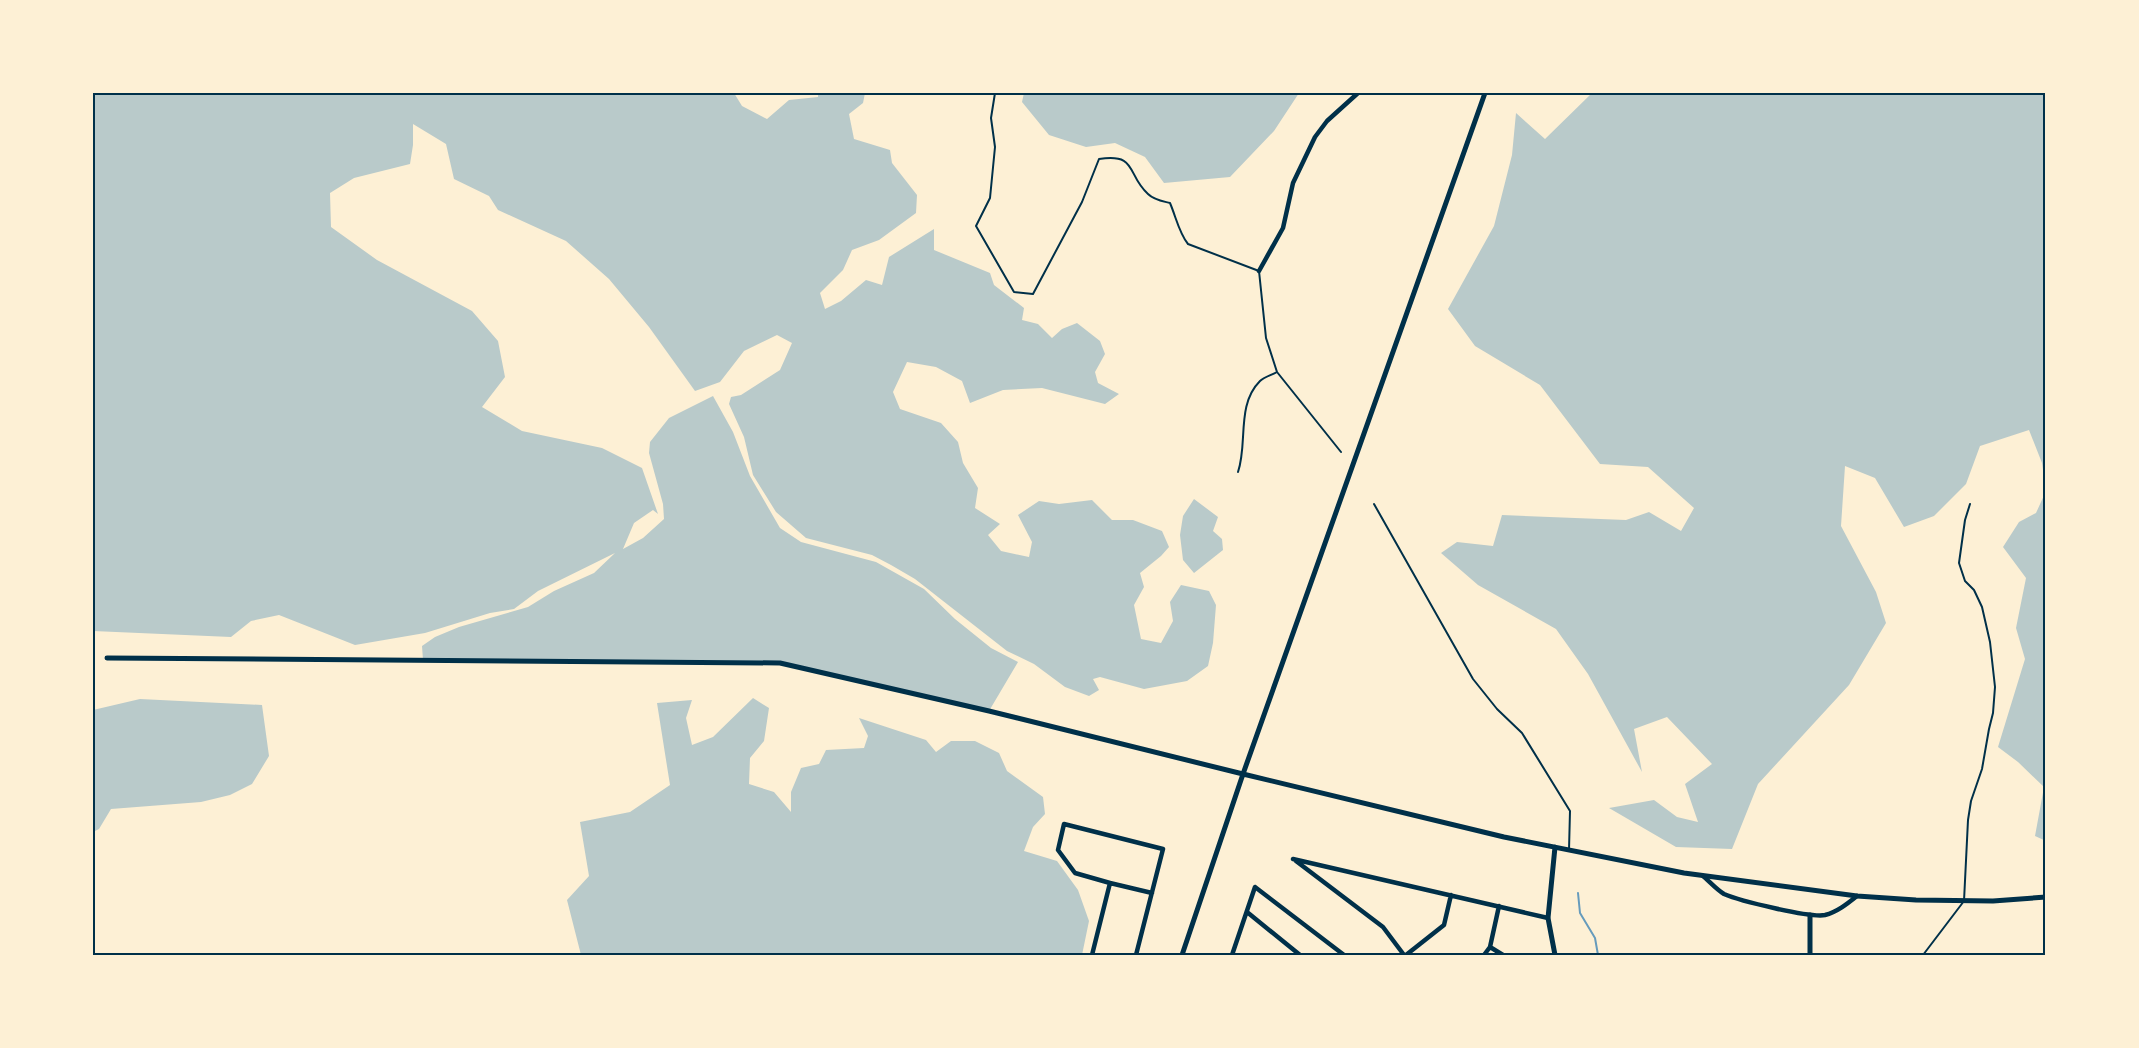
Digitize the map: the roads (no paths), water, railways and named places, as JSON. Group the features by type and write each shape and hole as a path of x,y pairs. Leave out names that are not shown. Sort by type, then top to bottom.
{"street":[{"path":"1259,271 1283,228 1293,183 1315,137 1327,121 1358,93"},
{"path":"1182,955 1243,774 1485,93"},
{"path":"107,658 780,663 1555,847 1703,876 1857,896 1964,901 2046,897"},
{"path":"1136,955 1152,893 1163,849 1064,824 1059,850 1075,873 1152,893"},
{"path":"1555,847 1548,918 1556,955"},
{"path":"1451,895 1444,925 1405,955 1383,927 1293,859 1451,895 1499,906 1548,918"},
{"path":"1703,876 1723,893 1758,905 1810,915 1824,915 1840,909 1857,896"},
{"path":"1092,955 1110,883"},
{"path":"1232,955 1256,887 1344,955"},
{"path":"1484,955 1490,946 1499,906"},
{"path":"1247,912 1300,955"},
{"path":"1810,915 1810,955"},
{"path":"1490,946 1503,955"}],"lane":[{"path":"995,93 991,118 994,147 990,198 976,226 1014,292 1033,294 1082,202 1099,159 1116,156 1126,161 1146,192 1155,199 1170,203 1178,219 1182,238 1188,244 1259,271 1266,338 1277,372 1341,452"},
{"path":"1238,472 1243,459 1245,411 1251,394 1261,379 1277,372"},
{"path":"1374,504 1473,679 1497,709 1522,733 1570,811 1569,850"},
{"path":"1923,955 1964,901 1971,801 1982,769 1994,713 1995,687 1990,642 1982,607 1974,590 1965,581 1959,563 1965,520 1970,504"}],"waterway":[{"path":"1578,893 1580,913 1595,938 1598,955"}]}
